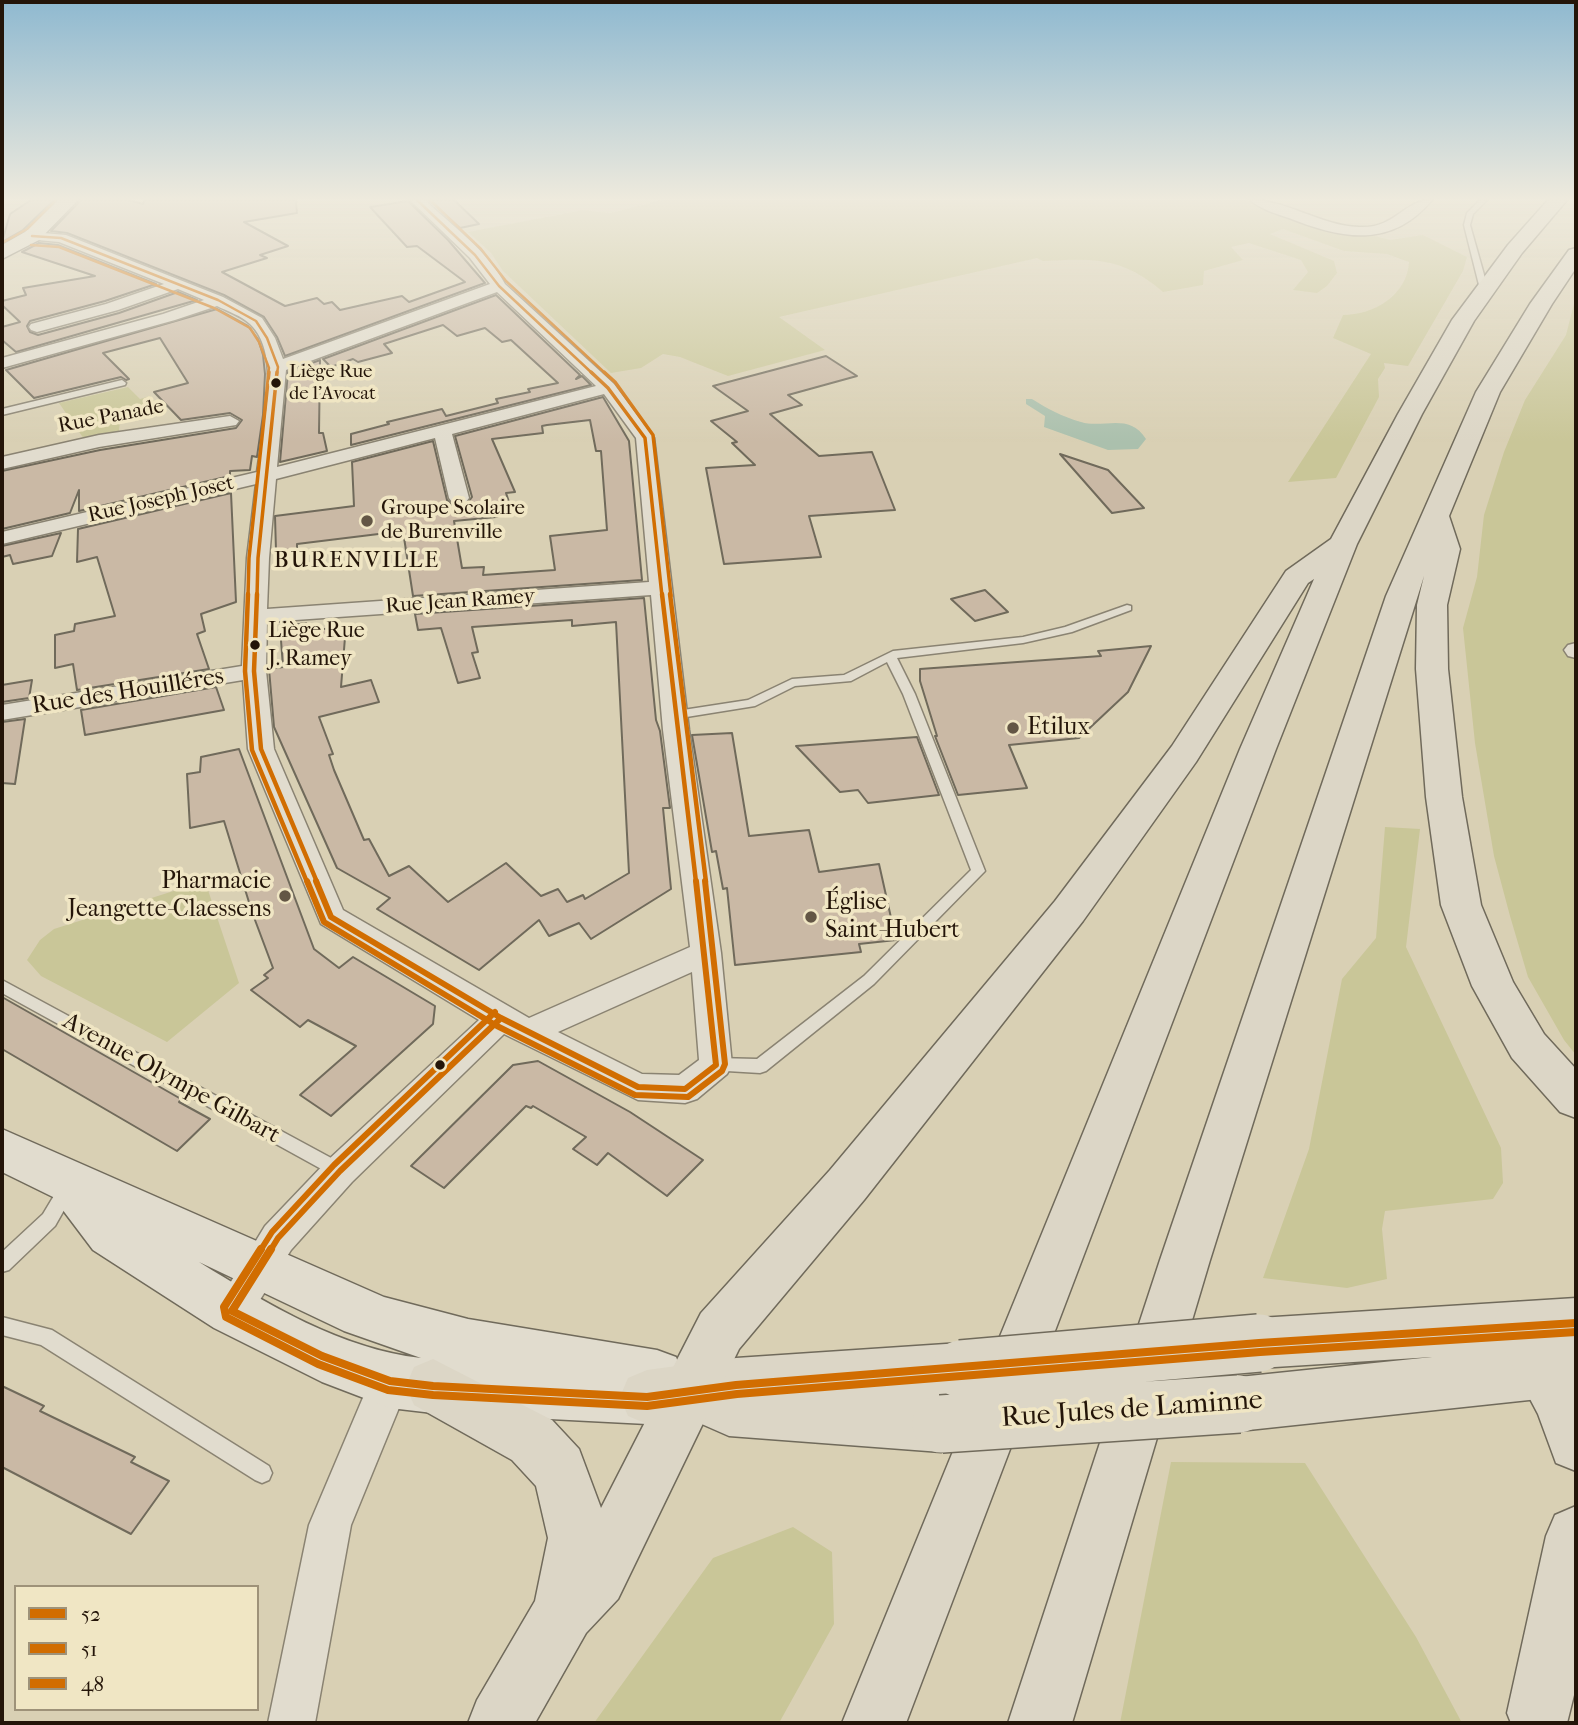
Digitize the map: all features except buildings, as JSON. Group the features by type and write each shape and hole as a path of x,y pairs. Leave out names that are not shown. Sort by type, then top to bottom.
{"main road":[{"path":"874,1723 1253,762 1343,544 1410,414 1491,280"},
{"path":"1040,1723 1181,1273 1401,596 1488,392 1557,280"},
{"path":"1436,510 1446,549 1432,605 1432,668 1444,797 1461,905 1493,986 1528,1046 1576,1099"},
{"path":"500,1723 564,1611 597,1578 692,1392 720,1331 847,1185 1069,911 1184,754 1297,577 1343,544"},
{"path":"692,1392 1259,1343 1576,1323"},
{"path":"1518,1327 1561,1371 1576,1443"},
{"name":"Rue Jules de Laminne","path":"692,1392 941,1424 1239,1404 1561,1371"},
{"path":"411,1383 532,1440 559,1469 578,1538 564,1611"},
{"path":"1537,1718 1576,1536"},
{"path":"1537,1718 1576,1652"}],"street":[{"path":"165,280 218,300 256,321 267,338 278,367 258,558 254,671 261,749 331,917 514,1025 638,1087 685,1089 716,1065 706,953 674,715 645,438 608,387 499,286 498,280"},
{"path":"37,327 112,307 176,285"},
{"path":"278,367 499,286"},
{"path":"2,363 169,317 218,300"},
{"name":"Rue Joseph Joset","path":"2,538 266,476 608,387"},
{"name":"Rue Panade","path":"2,463 99,441 230,421"},
{"path":"442,430 459,498"},
{"name":"Rue Jean Ramey","path":"257,616 662,588"},
{"name":"Rue des Houilléres","path":"2,713 254,671"},
{"path":"232,1311 278,1238 340,1171 514,1025 706,953"},
{"path":"2,1149 70,1183 138,1210 259,1265 348,1309 408,1330 692,1392"},
{"path":"70,1183 111,1234 232,1311 322,1356 411,1383 692,1392"},
{"path":"291,1723 330,1525 411,1383"}],"lane":[{"path":"1482,280 1484,289"},
{"path":"2,412 122,383"},
{"path":"674,715 751,703 792,683 847,678 890,656 1023,640 1068,630 1127,608"},
{"path":"716,1065 760,1066 869,980 978,870 909,694 890,656"},
{"name":"Avenue Olympe Gilbart","path":"2,986 340,1171"},
{"path":"2,1264 49,1220 70,1183"},
{"path":"2,1326 45,1337 262,1473"}],"shaded area":[{"path":"513,280 939,280 779,317 825,350 728,376 680,357 663,354 641,368 611,373"},
{"path":"1149,280 1203,280 1203,285 1163,292"},
{"path":"1301,280 1331,280 1317,293 1293,290"},
{"path":"1404,280 1458,280 1408,366 1384,363 1385,368 1378,379 1379,397 1336,478 1288,482 1371,354 1333,338 1343,315 1366,312 1377,307 1395,294"},
{"path":"1576,296 1576,1055 1564,1040 1528,977 1494,856 1475,743 1463,628 1477,577 1484,515 1504,452 1525,400 1566,335"},
{"path":"128,387 140,399 150,396 164,413 120,421 119,431 84,439 59,403"},
{"path":"1026,399 1032,399 1081,422 1132,426 1146,439 1138,449 1108,450 1044,427 1045,416 1026,404"},
{"path":"1385,827 1420,829 1406,947 1501,1148 1503,1183 1493,1199 1385,1211 1382,1229 1387,1279 1347,1288 1263,1278 1309,1149 1342,979 1376,938"},
{"path":"205,881 239,983 167,1042 41,976 27,960 40,940 54,929"},
{"path":"1171,1462 1305,1463 1416,1637 1462,1723 1120,1723"},
{"path":"793,1527 832,1552 834,1624 779,1723 594,1723 713,1558"}],"transit line":[{"name":"51","path":"144,280 214,308 250,328 259,342 269,368 249,558 245,671 252,750 324,922 497,1026 635,1095 688,1097 722,1071 725,1064 715,952 685,729 653,435 615,382 506,280"},
{"name":"52","path":"169,280 218,300 256,321 267,338 278,367 258,558 254,671 261,749 331,917 501,1018 638,1087 685,1089 716,1065 706,953 676,730 645,438 608,388 495,280"},
{"name":"51","path":"495,1012 334,1165 272,1232 224,1307 226,1317 318,1364 388,1390 433,1395 647,1406 737,1394 1260,1352 1576,1332"},
{"name":"52","path":"501,1018 340,1171 278,1238 232,1311 322,1356 390,1381 433,1386 647,1397 736,1385 1259,1343 1576,1323"}],"place":[{"name":"Liège Rue de l'Avocat","path":"276,383"},
{"name":"Groupe Scolaire de Burenville","path":"367,521"},
{"name":"Liège Rue J. Ramey","path":"255,645"},
{"name":"Etilux","path":"1013,728"},
{"name":"Pharmacie Jeangette-Claessens","path":"285,896"},
{"name":"Église Saint-Hubert","path":"811,917"}],"district":[{"name":"BURENVILLE","path":"357,561"}]}
